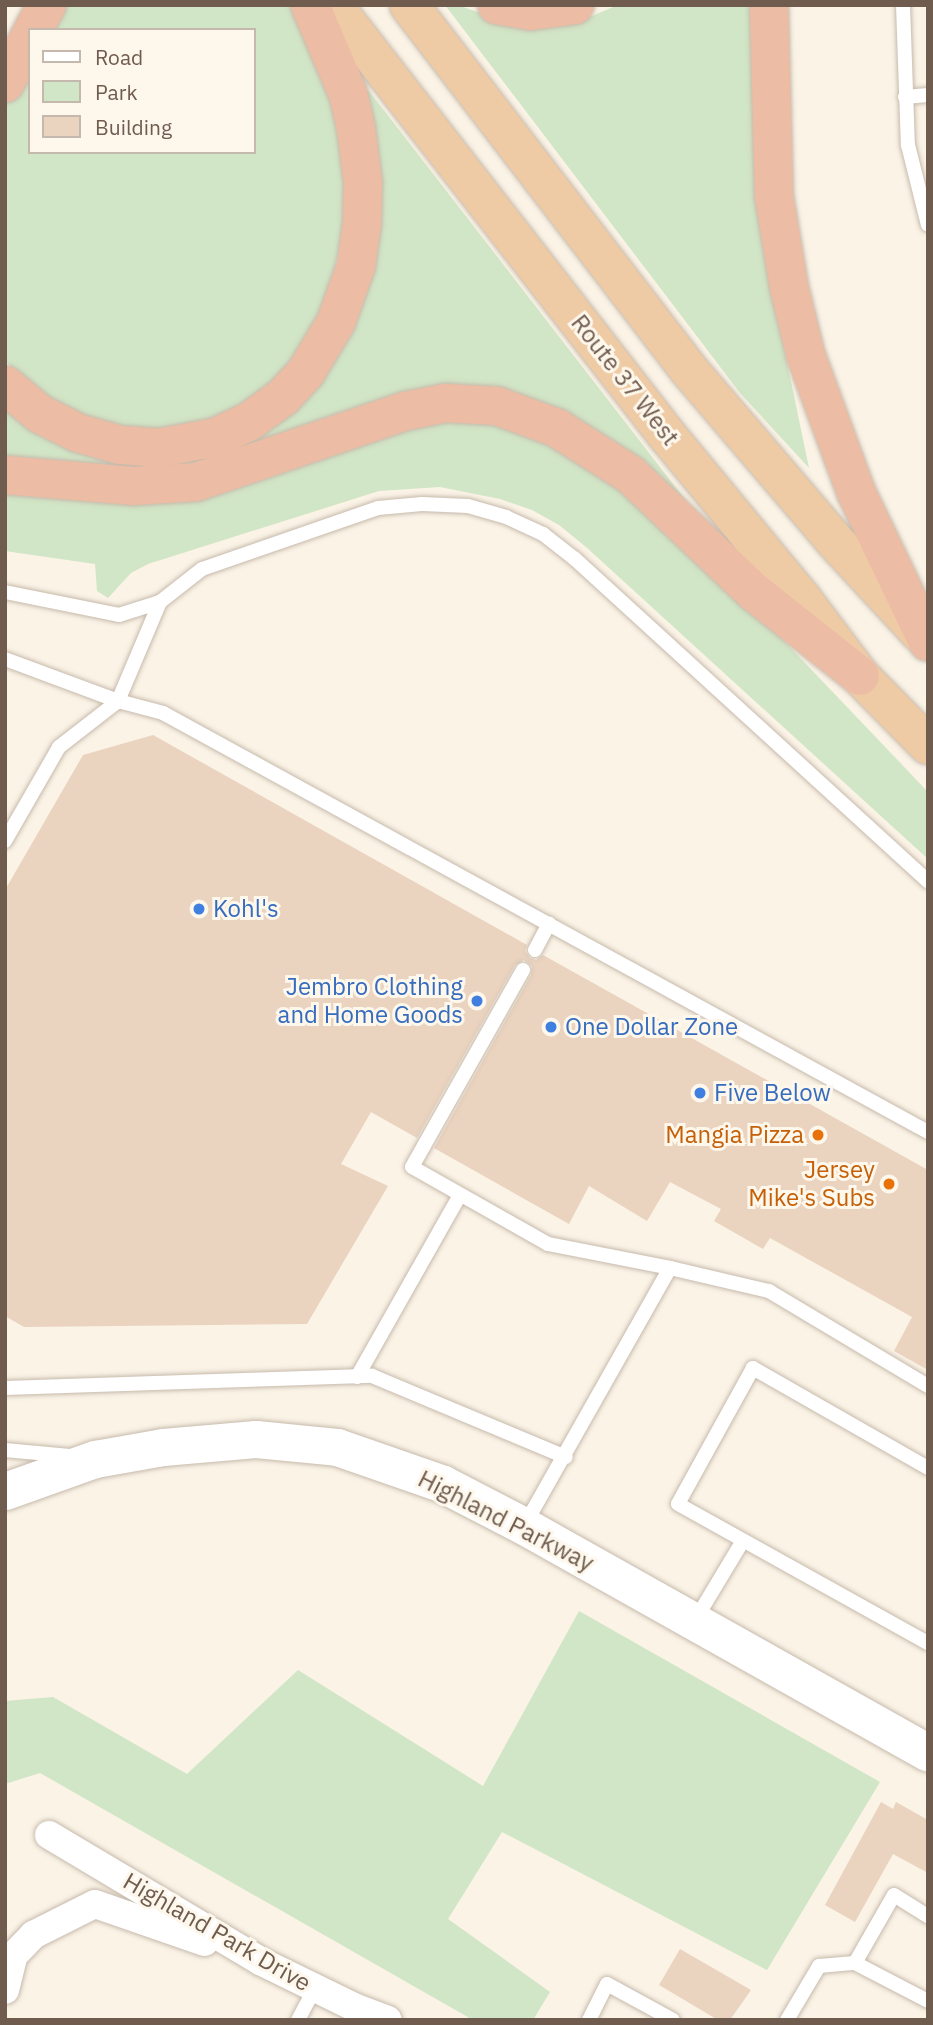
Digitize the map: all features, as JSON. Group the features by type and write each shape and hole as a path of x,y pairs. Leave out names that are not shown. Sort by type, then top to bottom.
{"highway":[{"path":"34,28 47,5"},
{"path":"5,384 40,414 78,433 120,445 159,448 216,437 250,421 283,397 306,372 343,306 356,266 362,214 361,164 352,111 340,71 310,5"},
{"name":"Route 37 West","path":"332,5 666,434 802,599 860,677 928,745"},
{"path":"409,5 689,369 834,540 928,642"},
{"path":"496,5 530,11 575,5"},
{"path":"769,5 774,196 789,287 806,356 856,492 928,642"},
{"path":"5,83 28,40"},
{"path":"5,475 134,486 196,482 406,411 446,403 497,406 557,428 631,475 754,592 860,677"}],"street":[{"name":"Highland Parkway","path":"5,1491 95,1459 163,1447 256,1439 337,1447 443,1484 524,1526 928,1753"},
{"name":"Highland Park Drive","path":"50,1835 260,1961 388,2020"},
{"path":"5,1990 13,1955 33,1935 95,1904 260,1961"}],"lane":[{"path":"903,5 908,145 928,225"},
{"path":"905,97 928,96"},
{"path":"5,592 120,615 160,602 202,569 378,508 422,504 468,506 506,517 543,534 575,559 928,881"},
{"path":"5,841 59,747 118,701 160,602"},
{"path":"5,659 118,701 163,713 928,1132"},
{"path":"535,950 549,925"},
{"path":"523,970 412,1167 548,1244 769,1291 928,1385"},
{"path":"357,1377 460,1195"},
{"path":"524,1526 566,1457 670,1268"},
{"path":"928,1468 754,1368 678,1504 742,1542 928,1643"},
{"path":"5,1388 372,1376 566,1457"},
{"path":"5,1450 95,1459"},
{"path":"693,1623 742,1542"},
{"path":"855,1963 894,1895 928,1916"},
{"path":"787,2020 819,1966 855,1963 928,2001"},
{"path":"589,2020 607,1984 673,2020"},
{"path":"298,2020 315,1988"}],"green space":[{"path":"57,5 293,5 327,79 348,173 344,228 321,315 280,381 234,413 161,434 82,420 23,381 5,360 5,106 28,62 28,154 256,154 256,28 45,28"},
{"path":"445,5 457,5 516,25 580,21 618,5 752,5 763,247 809,468 740,393"},
{"path":"367,91 687,502 527,400 167,470 5,459 5,401 144,461 323,370"},
{"path":"421,421 509,423 592,463 728,582 928,792 928,859 586,547 559,525 532,510 500,499 440,487 379,491 148,564 131,573 108,598 97,591 95,564 5,551 5,487 151,499"},
{"path":"579,1611 880,1782 767,1970 502,1832 448,1919 550,1992 533,2020 473,2020 40,1773 5,1784 5,1701 53,1697 187,1774 298,1670 483,1786"}],"building":[{"path":"153,735 527,945 525,951 530,958 536,960 543,955 928,1170 928,1370 894,1351 912,1317 770,1238 763,1249 714,1221 721,1209 670,1182 647,1221 589,1186 569,1224 434,1148 531,975 532,966 524,960 515,965 417,1138 371,1112 341,1164 388,1186 307,1324 24,1327 5,1316 5,890 83,755"},
{"path":"881,1802 893,1809 896,1802 928,1820 928,1873 893,1854 855,1922 825,1905"},
{"path":"680,1949 751,1990 730,2020 718,2020 659,1985"}],"place":[{"name":"Kohl's","path":"199,909"},
{"name":"Jembro Clothing and Home Goods","path":"477,1001"},
{"name":"One Dollar Zone","path":"551,1027"},
{"name":"Five Below","path":"700,1093"},
{"name":"Mangia Pizza","path":"818,1135"},
{"name":"Jersey Mike's Subs","path":"889,1184"}]}
